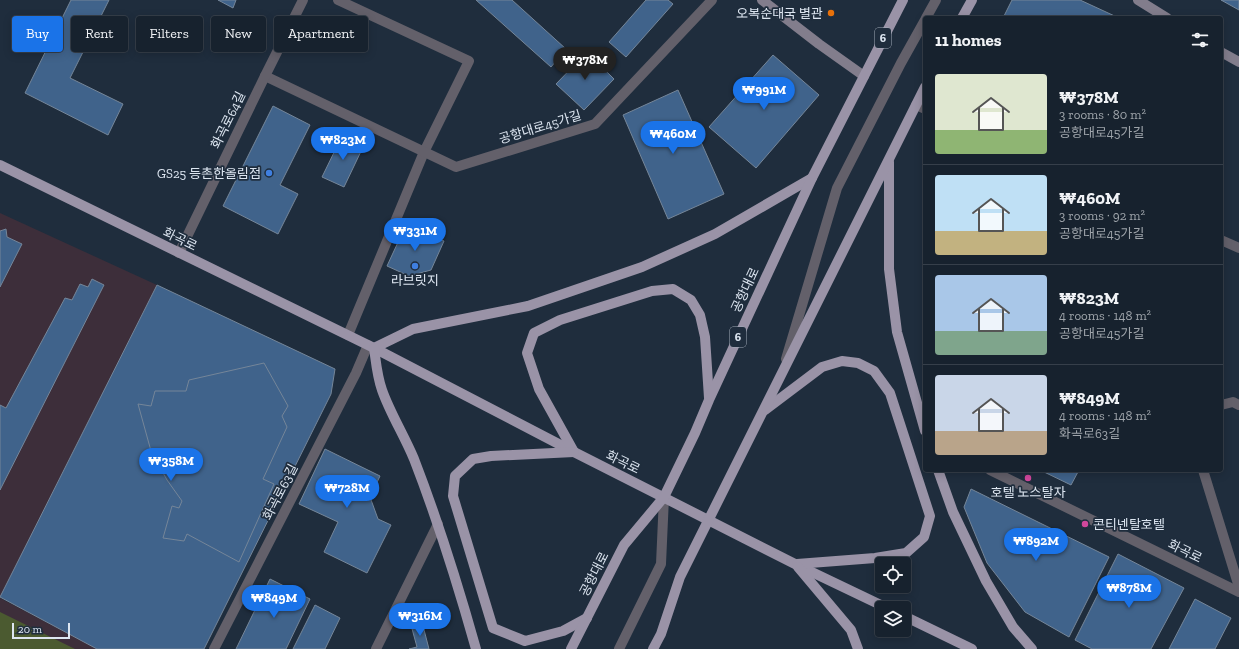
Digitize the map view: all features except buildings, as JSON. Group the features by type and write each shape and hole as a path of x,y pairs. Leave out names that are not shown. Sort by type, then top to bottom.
{"main road":[{"name":"공항대로","path":"571,649 624,545 664,497 812,178 902,0"},
{"path":"963,16 972,0"},
{"path":"653,649 661,634 680,577 889,158 920,107 923,95"},
{"path":"889,158 889,269 897,332 923,424"},
{"name":"화곡로","path":"1,168 371,347 795,564 875,602"},
{"path":"476,649 457,581 438,524 413,457 382,390 371,347 412,329 528,306 642,267 714,234 812,178"},
{"path":"587,618 563,631 524,641 493,628 453,496 455,476 473,459 491,456 574,452 539,389 527,353 534,333 560,320 652,291 673,289 691,300 700,315 705,338 709,400"},
{"path":"763,411 822,367 842,361 858,363 874,371 890,393 930,516 924,537 906,553 875,558 795,564"},
{"path":"939,472 953,512 986,581 1013,627 1032,649"},
{"path":"795,564 851,630 858,649"},
{"path":"911,619 972,649"},
{"path":"661,634 661,649"}],"street":[{"name":"화곡로64길","path":"178,253 303,0"},
{"path":"338,0 469,62 424,152 348,336"},
{"name":"공항대로45가길","path":"265,76 456,167 595,124 712,0"},
{"path":"762,0 819,44 864,76"},
{"path":"927,16 936,0"},
{"path":"1138,0 1164,16"},
{"path":"781,374 838,188 923,23"},
{"path":"1223,53 1239,62"},
{"path":"1223,241 1239,248"},
{"name":"화곡로63길","path":"214,649 356,373 371,347"},
{"path":"1223,404 1233,402 1239,405"},
{"name":"화곡로","path":"994,472 1239,592"},
{"path":"1204,472 1239,587"},
{"path":"619,649 661,564 664,497"},
{"path":"376,649 438,524"}],"shaded area":[{"path":"0,213 157,285 0,597"},
{"path":"0,598 97,649 0,649"}],"green space":[{"path":"0,612 75,649 0,649"}],"place":[{"name":"오복순대국 별관","path":"831,13"},
{"name":"GS25 등촌한올림점","path":"269,173"},
{"name":"라브릿지","path":"415,266"},
{"name":"호텔 노스탈자","path":"1028,478"},
{"name":"콘티넨탈호텔","path":"1085,524"}]}
